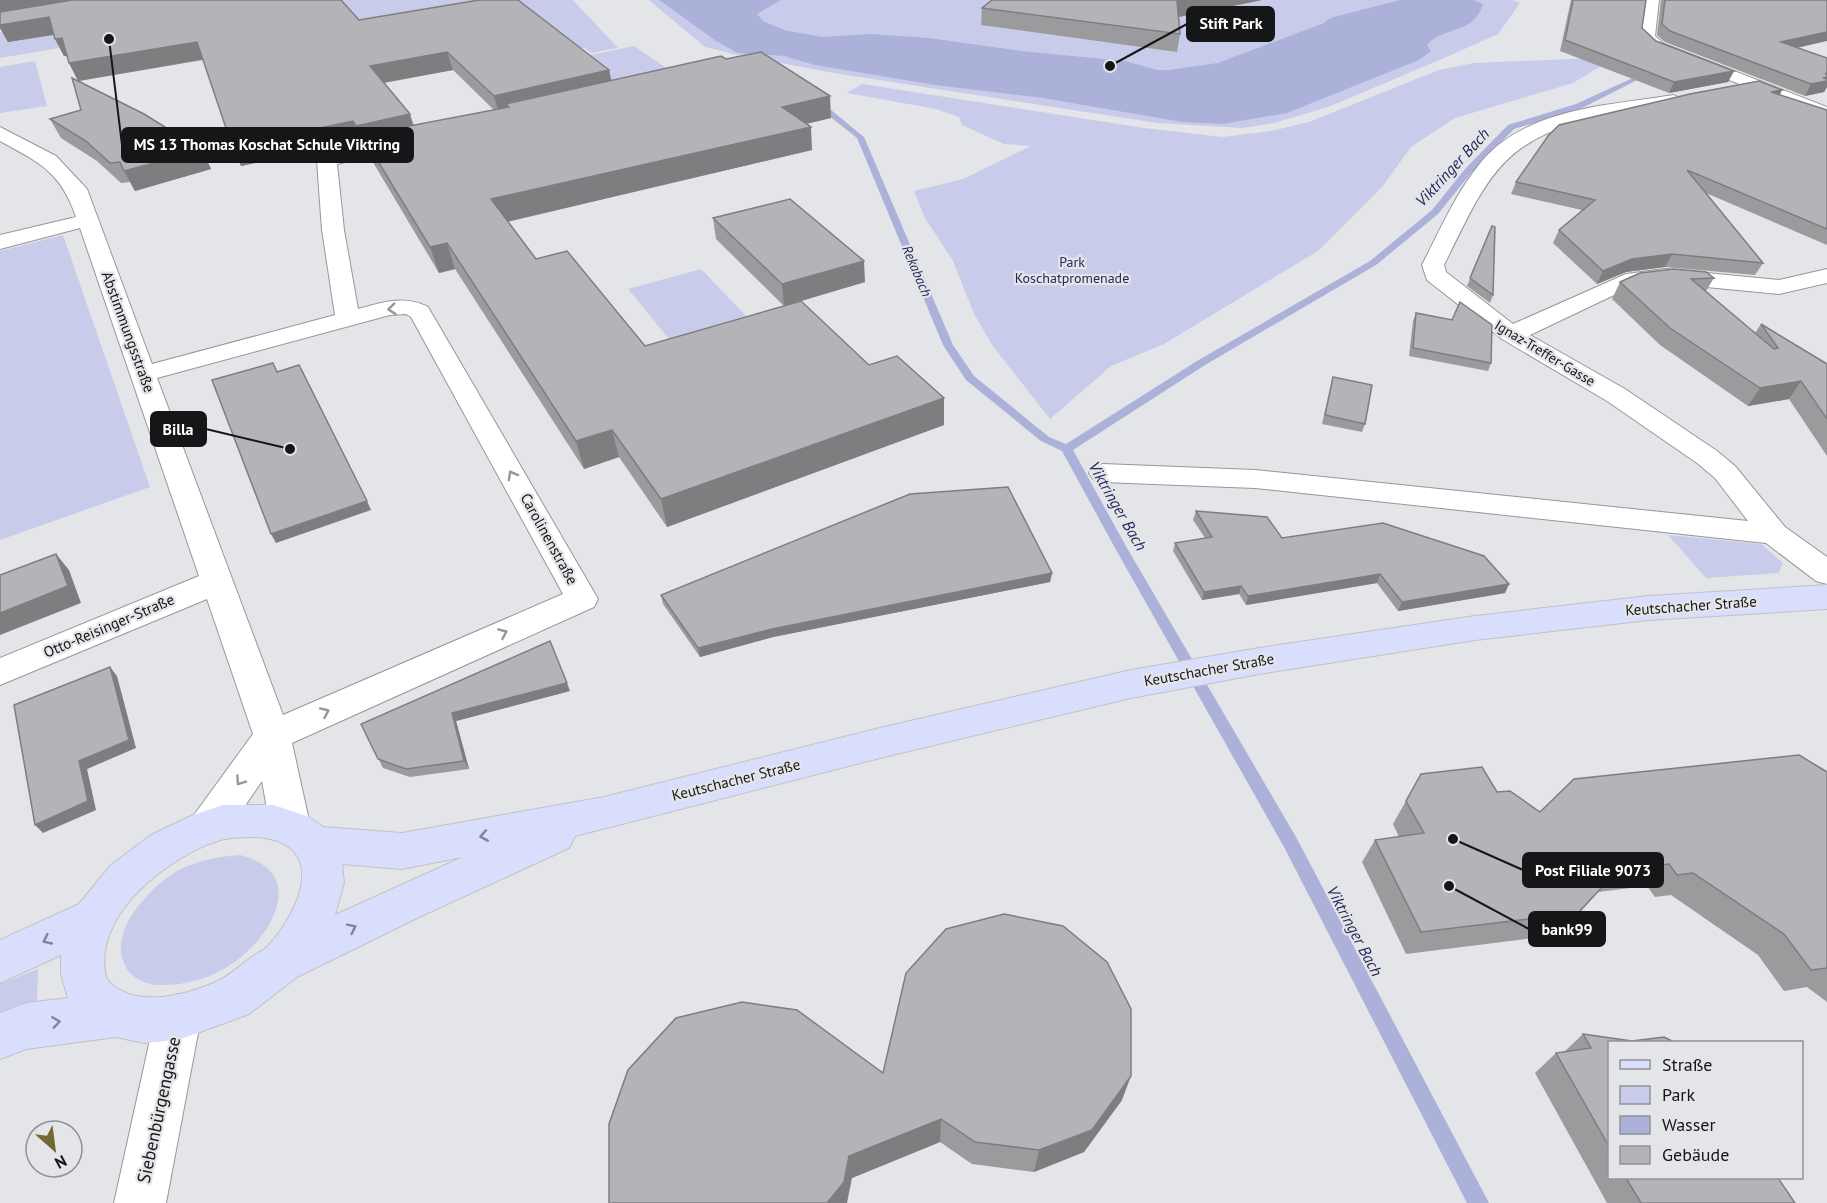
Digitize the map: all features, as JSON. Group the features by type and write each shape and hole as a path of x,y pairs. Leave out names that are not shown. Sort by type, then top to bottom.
{"main road":[{"name":"Keutschacher Straße","path":"116,1014 94,998 82,976 82,947 93,918 123,879 163,848 208,827 251,819 302,834 402,851 604,814 884,742 1131,684 1259,661 1475,628 1637,609 1827,597"},
{"name":"Keutschacher Straße","path":"0,1036 26,1026 116,1014 144,1020 178,1017 233,998 280,962 402,904 604,814"},
{"name":"Keutschacher Straße","path":"280,962 307,930 321,898 325,868 302,834"},
{"name":"Keutschacher Straße","path":"0,962 93,918"}],"street":[{"path":"1652,0 1647,37 1658,47 1827,113"},
{"path":"1718,92 1753,85"},
{"name":"Ignaz-Treffer-Gasse","path":"1695,96 1555,122 1531,132 1498,156 1469,196 1433,265 1436,275 1443,284 1510,334 1616,395 1707,457 1725,472 1774,534 1827,573"},
{"name":"Abstimmungsstraße","path":"0,133 49,160 77,189 218,581 272,736 302,834"},
{"path":"348,318 333,230 327,161 432,136"},
{"path":"0,242 88,220"},
{"path":"1510,334 1626,281 1647,277 1665,276 1779,286 1796,285 1827,276"},
{"name":"Carolinenstraße","path":"143,374 389,308 410,308 420,312 582,599 272,736"},
{"path":"1103,473 1255,479 1774,534"},
{"name":"Otto-Reisinger-Straße","path":"0,672 218,581"},
{"path":"208,827 272,736"},
{"name":"Siebenbürgengasse","path":"140,1203 178,1017"}],"green space":[{"path":"330,0 573,0 618,48 591,53 585,48 568,51 358,28"},
{"path":"649,0 1512,0 1520,3 1498,34 1328,107 1274,123 1243,128 1157,123 834,73 738,55 705,47"},
{"path":"79,31 84,44 0,58 0,32"},
{"path":"634,46 668,69 524,100 495,75"},
{"name":"Park Koschatpromenade","path":"1595,58 1608,62 1573,83 1455,118 1411,147 1382,187 1318,251 1164,344 1111,366 1050,419 992,345 974,314 953,261 925,218 914,191 963,179 1031,146 1004,144 962,125 959,117 936,109 847,93 862,84 1144,128 1222,137 1271,131 1309,122 1439,70 1474,63"},
{"path":"35,61 47,106 0,113 0,67"},
{"path":"63,235 150,487 0,540 0,251"},
{"path":"701,269 746,316 669,339 628,289"},
{"path":"1668,535 1761,544 1783,563 1779,573 1706,578"},
{"path":"240,855 262,864 274,877 279,892 269,925 257,941 243,956 227,967 194,981 157,985 133,976 122,957 121,944 129,920 145,898 164,880 181,869 210,859"},
{"path":"38,969 37,1000 0,1014 0,984"}],"water":[{"path":"659,0 781,0 757,14 763,21 784,30 822,37 871,34 929,38 1021,51 1125,61 1157,70 1218,63 1324,23 1330,18 1400,0 1474,0 1483,4 1472,21 1434,39 1427,45 1431,51 1419,60 1287,113 1223,124 1182,122 1043,98 935,85 815,65 784,56 738,53 716,41"}],"building":[{"path":"72,0 341,0 359,20 479,0 518,0 609,70 494,96 447,52 370,66 410,114 356,126 353,121 232,146 197,42 69,63 62,38 55,39 49,17 0,25 0,12"},
{"path":"992,0 1181,0 1177,1 1180,34 982,8"},
{"path":"1573,0 1646,0 1642,28 1656,41 1734,71 1674,82 1565,40"},
{"path":"1665,0 1827,0 1827,32 1781,42 1827,58 1827,73 1825,74 1827,77 1823,78 1827,81 1811,84 1670,31 1662,24"},
{"path":"761,52 830,96 782,107 811,127 491,199 536,259 567,251 645,346 801,301 869,365 897,356 944,398 661,499 612,430 576,441 447,243 430,247 362,135 509,107 506,104 721,56 726,59"},
{"path":"72,78 144,114 202,150 124,171 120,162 110,163 86,141 50,119 81,110"},
{"path":"1759,81 1782,90 1771,92 1827,110 1827,229 1687,170 1763,263 1672,254 1632,259 1603,271 1559,230 1595,200 1516,182 1548,136 1559,125 1690,94"},
{"path":"790,199 864,261 782,284 713,218"},
{"path":"1492,226 1495,227 1493,295 1470,278"},
{"path":"1674,269 1706,272 1714,278 1691,279 1774,349 1778,348 1761,324 1827,364 1827,419 1801,381 1760,388 1670,328 1620,282 1640,273"},
{"path":"1460,302 1492,325 1491,363 1413,348 1416,313 1452,320"},
{"path":"273,363 277,372 299,365 367,501 271,534 212,380"},
{"path":"1333,377 1372,385 1365,424 1325,415"},
{"path":"1008,487 1052,573 772,629 698,648 661,595 910,494"},
{"path":"1196,511 1267,517 1282,538 1383,523 1484,556 1509,584 1402,602 1380,574 1248,596 1241,586 1204,592 1175,543 1212,537"},
{"path":"56,554 68,586 0,613 0,575"},
{"path":"550,641 567,683 452,713 464,761 406,769 378,759 361,724"},
{"path":"110,667 129,740 79,761 88,801 35,825 14,705"},
{"path":"1799,755 1827,772 1827,968 1811,970 1784,934 1693,873 1677,875 1669,864 1618,870 1578,913 1421,932 1375,840 1424,833 1406,801 1421,774 1482,767 1497,792 1510,791 1540,812 1574,779"},
{"path":"1004,914 1063,926 1107,962 1131,1009 1131,1076 1092,1130 1039,1150 975,1142 941,1119 849,1156 844,1182 827,1203 609,1203 609,1124 628,1070 676,1018 742,1002 797,1010 883,1073 906,973 946,929"},
{"path":"1583,1034 1632,1041 1608,1041 1608,1144 1556,1053 1591,1048"},
{"path":"1664,1037 1672,1041 1632,1041"},
{"path":"1627,1179 1779,1179 1795,1203 1641,1203"}],"waterway":[{"name":"Viktringer Bach","path":"1067,449 1201,363 1373,263 1435,212 1468,171 1511,127 1579,106 1650,72"},
{"name":"Rekabach","path":"817,103 860,137 948,345 970,378 1045,439 1067,449"},
{"name":"Viktringer Bach","path":"1067,449 1121,548 1290,842 1478,1203"}],"place":[{"name":"MS 13 Thomas Koschat Schule Viktring","path":"109,39"},
{"name":"Stift Park","path":"1110,66"},
{"name":"Billa","path":"290,449"},
{"name":"Post Filiale 9073","path":"1453,839"},
{"name":"bank99","path":"1449,886"}]}
